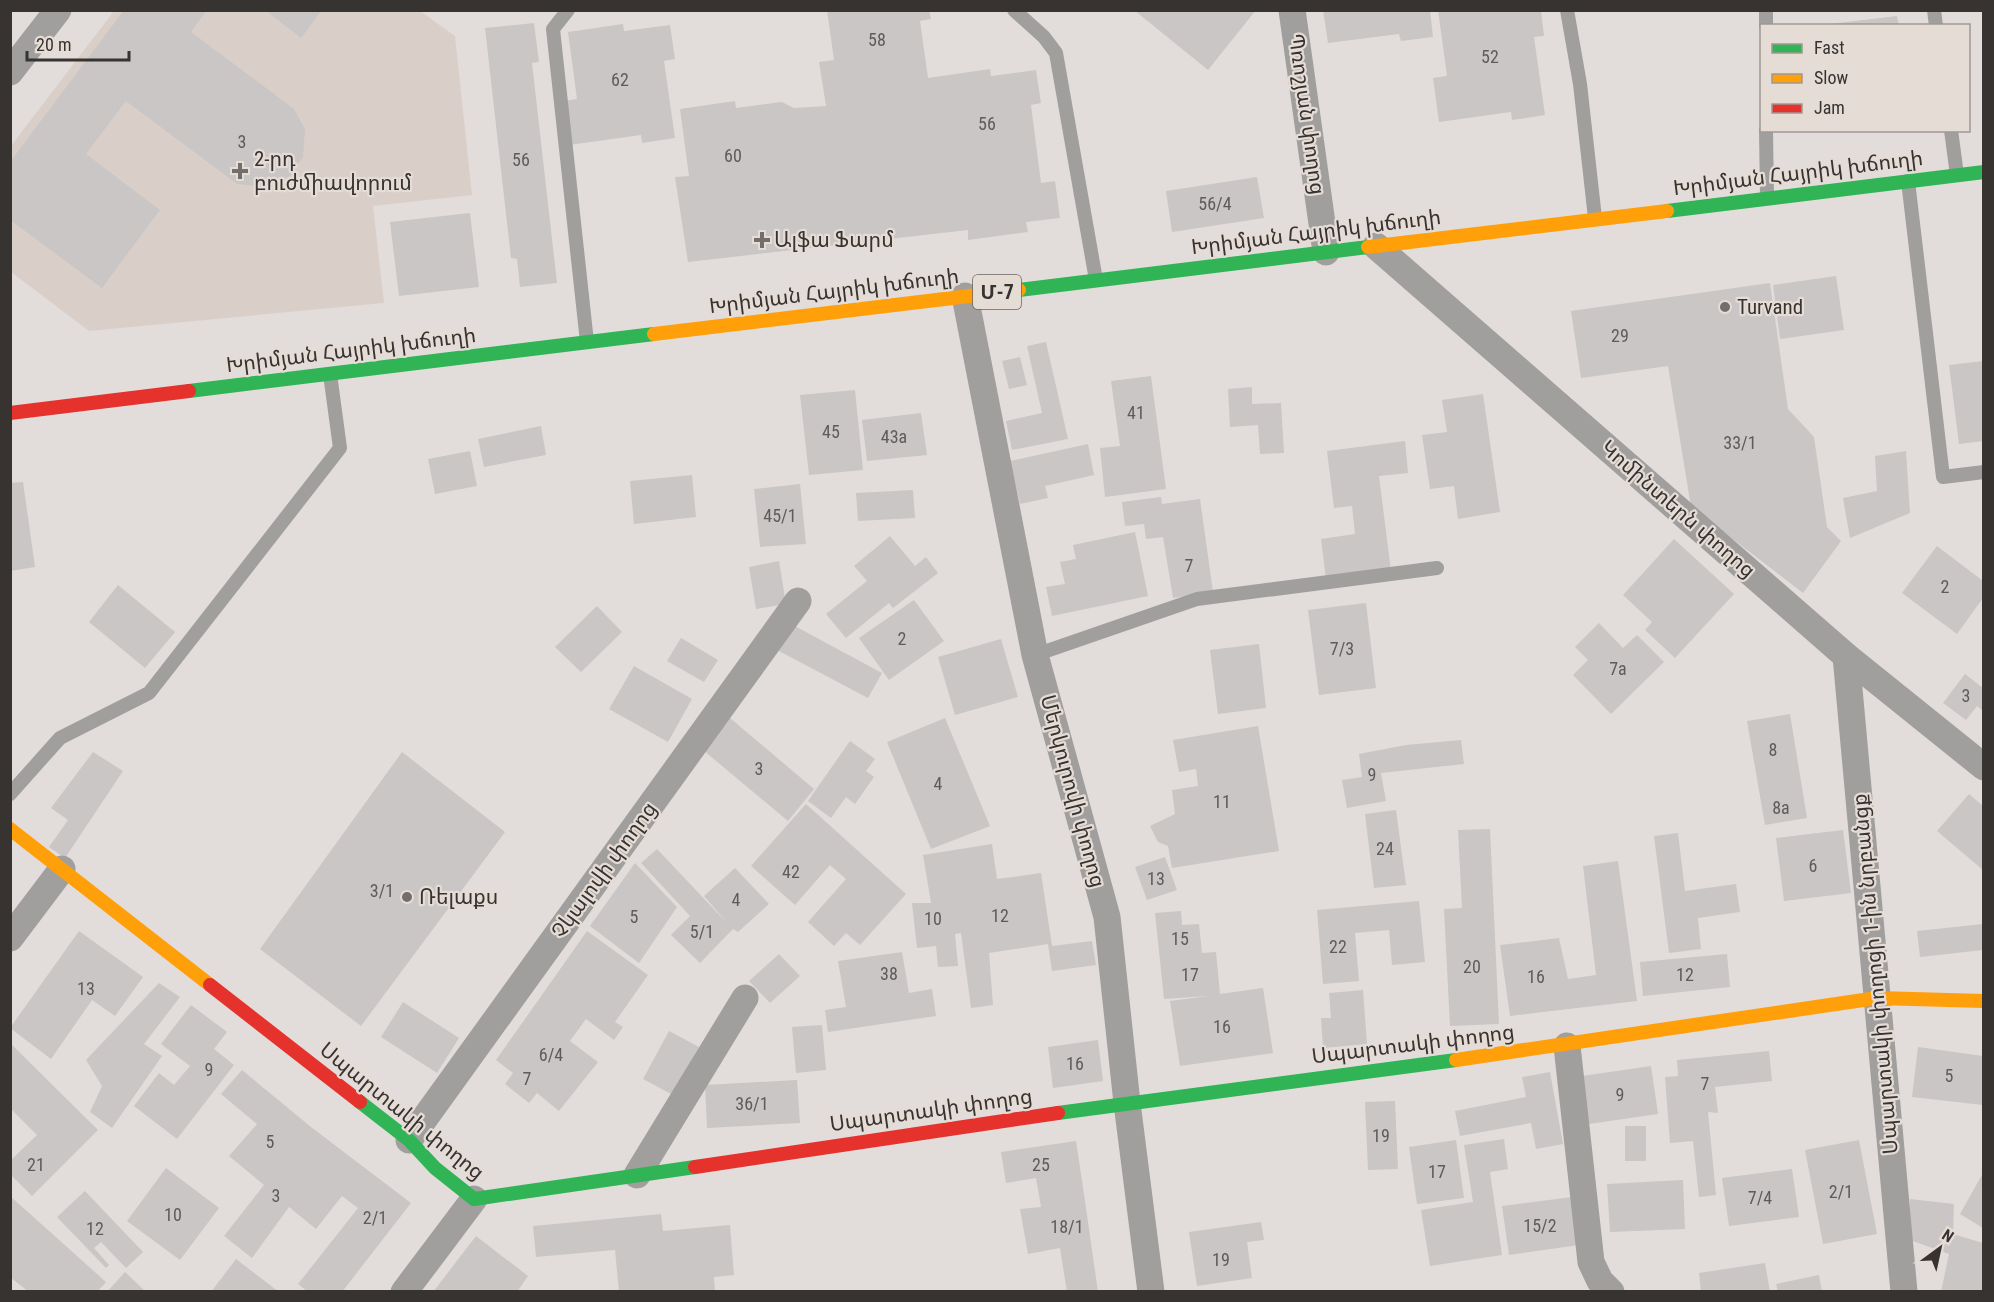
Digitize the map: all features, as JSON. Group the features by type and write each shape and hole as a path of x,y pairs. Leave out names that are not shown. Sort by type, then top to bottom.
{"main road":[{"name":"Խրիմյան Հայրիկ խճուղի","path":"10,413 1983,172"},
{"name":"Սպարտակի փողոց","path":"10,829 409,1140 435,1168 474,1199 1127,1103 1567,1046 1877,998 1983,1001"}],"street":[{"path":"10,72 58,10"},
{"name":"Պռոշյան փողոց","path":"1292,10 1326,252"},
{"name":"Կոմինտերն փողոց","path":"1376,246 1846,656 1983,767"},
{"name":"Մերկուրովի փողոց","path":"965,296 1035,655 1107,917 1127,1103 1151,1292"},
{"name":"Չկալովի փողոց","path":"409,1140 798,601"},
{"name":"Սպարտակի փողոցի 1-ին նրբանցք","path":"1846,656 1904,1292"},
{"path":"10,938 62,869"},
{"path":"637,1175 745,998"},
{"path":"1567,1046 1591,1262 1600,1281 1611,1292"},
{"path":"404,1292 474,1199"}],"lane":[{"path":"568,10 553,29 587,342"},
{"path":"1014,10 1044,37 1056,52 1096,280"},
{"path":"1567,10 1580,84 1595,218"},
{"path":"1766,132 1767,198"},
{"path":"1951,132 1957,175"},
{"path":"1908,181 1943,477 1983,472"},
{"path":"10,794 60,738 149,693 340,448 330,374"},
{"path":"1035,655 1197,599 1437,568"}],"shaded area":[{"name":"2-րդ բուժմիավորում","path":"114,11 420,11 455,36 472,195 373,206 384,303 89,331 11,272 10,147"}],"building":[{"path":"124,10 207,10 191,32 294,109 305,129 303,157 290,176 264,187 237,184 126,101 86,154 160,210 102,288 10,220 10,162"},
{"path":"265,10 322,10 301,38"},
{"path":"827,10 929,10 931,19 920,21 928,78 990,69 991,76 1036,70 1041,103 1031,105 1041,183 1055,181 1060,218 1026,222 1028,232 968,240 968,230 688,262 675,177 689,176 680,109 735,101 736,108 782,102 794,108 826,106 819,62 834,60"},
{"path":"1134,10 1256,10 1208,70"},
{"path":"1323,10 1430,10 1433,37 1401,41 1399,34 1328,43"},
{"path":"1438,10 1541,10 1544,36 1534,37 1545,115 1512,120 1511,112 1439,122 1433,78 1447,76"},
{"path":"1897,16 1899,24 1830,24"},
{"path":"534,23 539,62 532,63 557,283 520,287 517,259 511,258 485,28"},
{"path":"623,24 624,31 670,25 675,59 664,61 675,138 642,143 641,135 569,145 563,101 577,99 568,32"},
{"path":"1257,177 1264,218 1172,232 1166,191"},
{"path":"470,213 479,287 399,296 390,222"},
{"path":"1836,276 1844,330 1780,339 1773,285"},
{"path":"1770,283 1788,409 1814,437 1827,527 1841,541 1803,593 1691,507 1668,366 1581,378 1571,311"},
{"path":"1046,342 1068,439 1012,450 1006,421 1042,413 1027,346"},
{"path":"1020,357 1027,385 1009,389 1002,361"},
{"path":"1983,361 1983,441 1959,444 1949,365"},
{"path":"1151,376 1166,489 1105,497 1100,448 1120,446 1111,381"},
{"path":"1252,387 1252,404 1281,403 1284,453 1260,454 1258,425 1230,427 1228,389"},
{"path":"855,390 863,470 809,475 800,395"},
{"path":"1483,394 1500,512 1458,519 1454,486 1430,489 1422,435 1447,432 1442,400"},
{"path":"921,413 927,455 867,461 862,420"},
{"path":"541,426 546,455 484,467 478,439"},
{"path":"1405,441 1408,473 1379,476 1391,571 1326,579 1321,539 1355,534 1352,506 1334,508 1327,451"},
{"path":"1088,444 1094,475 1045,486 1048,498 1020,504 1010,461"},
{"path":"470,451 477,486 435,494 428,459"},
{"path":"1906,451 1910,513 1850,538 1843,498 1877,491 1875,456"},
{"path":"692,475 696,517 634,524 630,481"},
{"path":"23,482 35,567 10,571 10,483"},
{"path":"800,484 806,544 760,547 754,489"},
{"path":"913,490 915,518 858,521 856,493"},
{"path":"1161,497 1162,504 1200,499 1213,592 1173,598 1163,537 1146,539 1144,524 1125,526 1122,502"},
{"path":"1135,532 1148,596 1052,616 1046,587 1065,584 1060,562 1076,559 1073,545"},
{"path":"890,536 915,566 926,557 938,573 893,608 889,603 846,638 826,614 867,581 854,566"},
{"path":"1674,539 1734,594 1675,658 1645,630 1652,622 1623,595"},
{"path":"1937,546 1983,581 1983,598 1957,634 1902,593"},
{"path":"779,561 786,604 756,609 749,567"},
{"path":"118,585 175,632 145,668 89,622"},
{"path":"914,600 944,641 889,680 859,638"},
{"path":"1366,603 1376,688 1319,695 1308,610"},
{"path":"597,606 622,632 581,672 555,647"},
{"path":"1599,623 1623,648 1637,635 1664,662 1611,714 1573,675 1588,660 1575,647"},
{"path":"791,624 882,673 868,698 777,650"},
{"path":"681,638 718,660 704,682 667,661"},
{"path":"1001,639 1018,697 955,715 938,657"},
{"path":"1259,644 1266,708 1218,714 1210,650"},
{"path":"634,666 692,699 668,742 609,709"},
{"path":"1965,674 1983,688 1983,711 1977,706 1966,720 1943,703"},
{"path":"1790,714 1807,818 1765,825 1747,721"},
{"path":"730,718 814,789 788,821 703,750"},
{"path":"945,718 990,826 931,849 887,742"},
{"path":"1258,726 1279,851 1172,868 1168,846 1158,842 1150,826 1175,814 1172,790 1198,786 1196,769 1179,772 1173,740"},
{"path":"1461,740 1464,764 1381,773 1386,801 1347,808 1342,780 1362,777 1359,754 1406,745"},
{"path":"850,741 875,759 866,771 874,777 855,804 846,797 831,818 808,801"},
{"path":"93,752 123,771 65,858 49,847 68,820 51,808"},
{"path":"402,752 505,832 361,1026 260,949"},
{"path":"1969,794 1983,806 1983,870 1937,831"},
{"path":"806,804 906,894 860,945 846,933 834,946 808,922 846,879 830,865 795,905 751,866"},
{"path":"1396,810 1406,885 1374,888 1365,814"},
{"path":"1490,829 1499,1024 1450,1026 1444,909 1462,908 1458,830"},
{"path":"1843,830 1851,893 1784,901 1776,838"},
{"path":"1678,833 1685,891 1736,884 1740,912 1698,918 1701,949 1669,953 1654,836"},
{"path":"992,844 997,879 1041,873 1052,946 1092,941 1096,965 1052,971 1048,944 989,953 993,1005 971,1008 961,933 955,934 958,966 938,967 936,946 917,948 912,903 931,903 923,855"},
{"path":"657,849 727,923 704,896 735,868 769,904 738,932 733,929 700,963 671,935 690,916 641,863"},
{"path":"1165,857 1177,890 1147,900 1135,867"},
{"path":"1618,861 1637,1001 1510,1016 1500,945 1559,938 1568,979 1596,975 1583,866"},
{"path":"635,863 677,907 639,963 590,926"},
{"path":"1419,901 1425,962 1392,965 1389,930 1355,933 1359,981 1323,984 1317,910"},
{"path":"1181,911 1182,925 1199,924 1202,953 1216,952 1220,994 1263,988 1273,1053 1180,1066 1170,1001 1208,996 1164,999 1155,913"},
{"path":"1983,924 1983,950 1920,957 1917,931"},
{"path":"79,931 143,977 115,1016 92,1000 51,1059 10,1028"},
{"path":"587,931 648,975 615,1022 623,1027 614,1040 586,1019 570,1041 598,1062 559,1111 537,1093 529,1103 505,1084 513,1073 496,1060"},
{"path":"902,952 909,993 932,989 936,1016 828,1032 825,1010 846,1007 838,961"},
{"path":"779,954 800,976 770,1003 749,981"},
{"path":"1727,954 1730,987 1643,996 1640,962"},
{"path":"159,983 180,997 144,1044 162,1056 112,1128 90,1112 102,1086 86,1060"},
{"path":"1363,990 1367,1044 1323,1048 1321,1018 1331,1018 1329,993"},
{"path":"403,1002 459,1038 437,1073 381,1037"},
{"path":"191,1005 227,1032 214,1049 234,1065 177,1139 134,1106 159,1073 174,1085 190,1066 161,1044"},
{"path":"822,1025 826,1070 796,1073 792,1027"},
{"path":"669,1031 699,1047 673,1095 643,1079"},
{"path":"1098,1040 1103,1081 1053,1088 1048,1047"},
{"path":"10,1043 98,1130 32,1196 10,1174 10,1161 37,1135 10,1108"},
{"path":"1918,1047 1983,1056 1983,1105 1912,1097"},
{"path":"1769,1051 1772,1081 1715,1087 1718,1113 1708,1112 1716,1195 1699,1197 1693,1141 1670,1143 1665,1077 1678,1076 1677,1060"},
{"path":"1651,1066 1658,1114 1589,1124 1582,1076"},
{"path":"242,1070 311,1127 411,1203 342,1292 308,1292 298,1284 358,1208 342,1196 316,1229 289,1207 252,1258 224,1236 264,1185 229,1156 257,1124 221,1094"},
{"path":"1550,1072 1563,1144 1536,1149 1531,1123 1460,1136 1455,1111 1526,1097 1522,1077"},
{"path":"797,1080 800,1123 707,1128 705,1085"},
{"path":"1395,1101 1398,1169 1368,1170 1365,1102"},
{"path":"1625,1126 1646,1126 1646,1161 1625,1161"},
{"path":"1504,1139 1508,1169 1490,1172 1502,1255 1430,1266 1421,1210 1473,1202 1464,1145"},
{"path":"1456,1140 1464,1198 1417,1204 1409,1147"},
{"path":"1859,1140 1877,1234 1823,1244 1805,1150"},
{"path":"1076,1141 1098,1292 1067,1292 1060,1248 1028,1254 1020,1209 1041,1207 1036,1178 1006,1183 1001,1152"},
{"path":"166,1168 219,1208 180,1260 127,1221"},
{"path":"1792,1169 1799,1217 1729,1226 1722,1178"},
{"path":"1983,1173 1983,1228 1960,1214"},
{"path":"1683,1180 1685,1229 1610,1232 1607,1184"},
{"path":"85,1191 143,1252 126,1268 101,1242 94,1248 109,1265 106,1268 57,1217"},
{"path":"10,1196 106,1282 97,1292 29,1292 10,1277"},
{"path":"1572,1197 1579,1245 1509,1255 1502,1206"},
{"path":"1910,1199 1954,1204 1953,1234 1983,1243 1983,1292 1941,1292 1949,1254 1910,1240"},
{"path":"661,1214 663,1231 730,1225 734,1275 714,1277 715,1292 619,1292 615,1250 536,1257 533,1226"},
{"path":"1261,1222 1264,1240 1247,1242 1252,1278 1197,1286 1189,1232"},
{"path":"476,1236 528,1276 517,1292 433,1292"},
{"path":"236,1259 279,1292 211,1292"},
{"path":"1765,1263 1770,1292 1701,1292 1699,1273"},
{"path":"125,1272 146,1292 107,1292"},
{"path":"1819,1275 1822,1292 1778,1292 1776,1284"}],"traffic: fast":[{"path":"1667,211 1984,172"},
{"path":"1019,290 1368,247"},
{"path":"189,391 654,334"},
{"path":"1058,1113 1456,1060"},
{"path":"360,1102 409,1140 435,1168 474,1199 695,1167"}],"traffic: slow":[{"path":"1368,247 1667,211"},
{"path":"654,334 1019,290"},
{"path":"10,829 210,985"},
{"path":"1456,1060 1877,998 1984,1001"}],"traffic: jam":[{"path":"10,413 189,391"},
{"path":"210,985 360,1102"},
{"path":"695,1167 1058,1113"}],"place":[{"name":"2-րդ բուժմիավորում","path":"240,171"},
{"name":"Ալֆա Ֆարմ","path":"762,240"},
{"name":"Turvand","path":"1725,307"},
{"name":"Ռելաքս","path":"407,897"}]}
